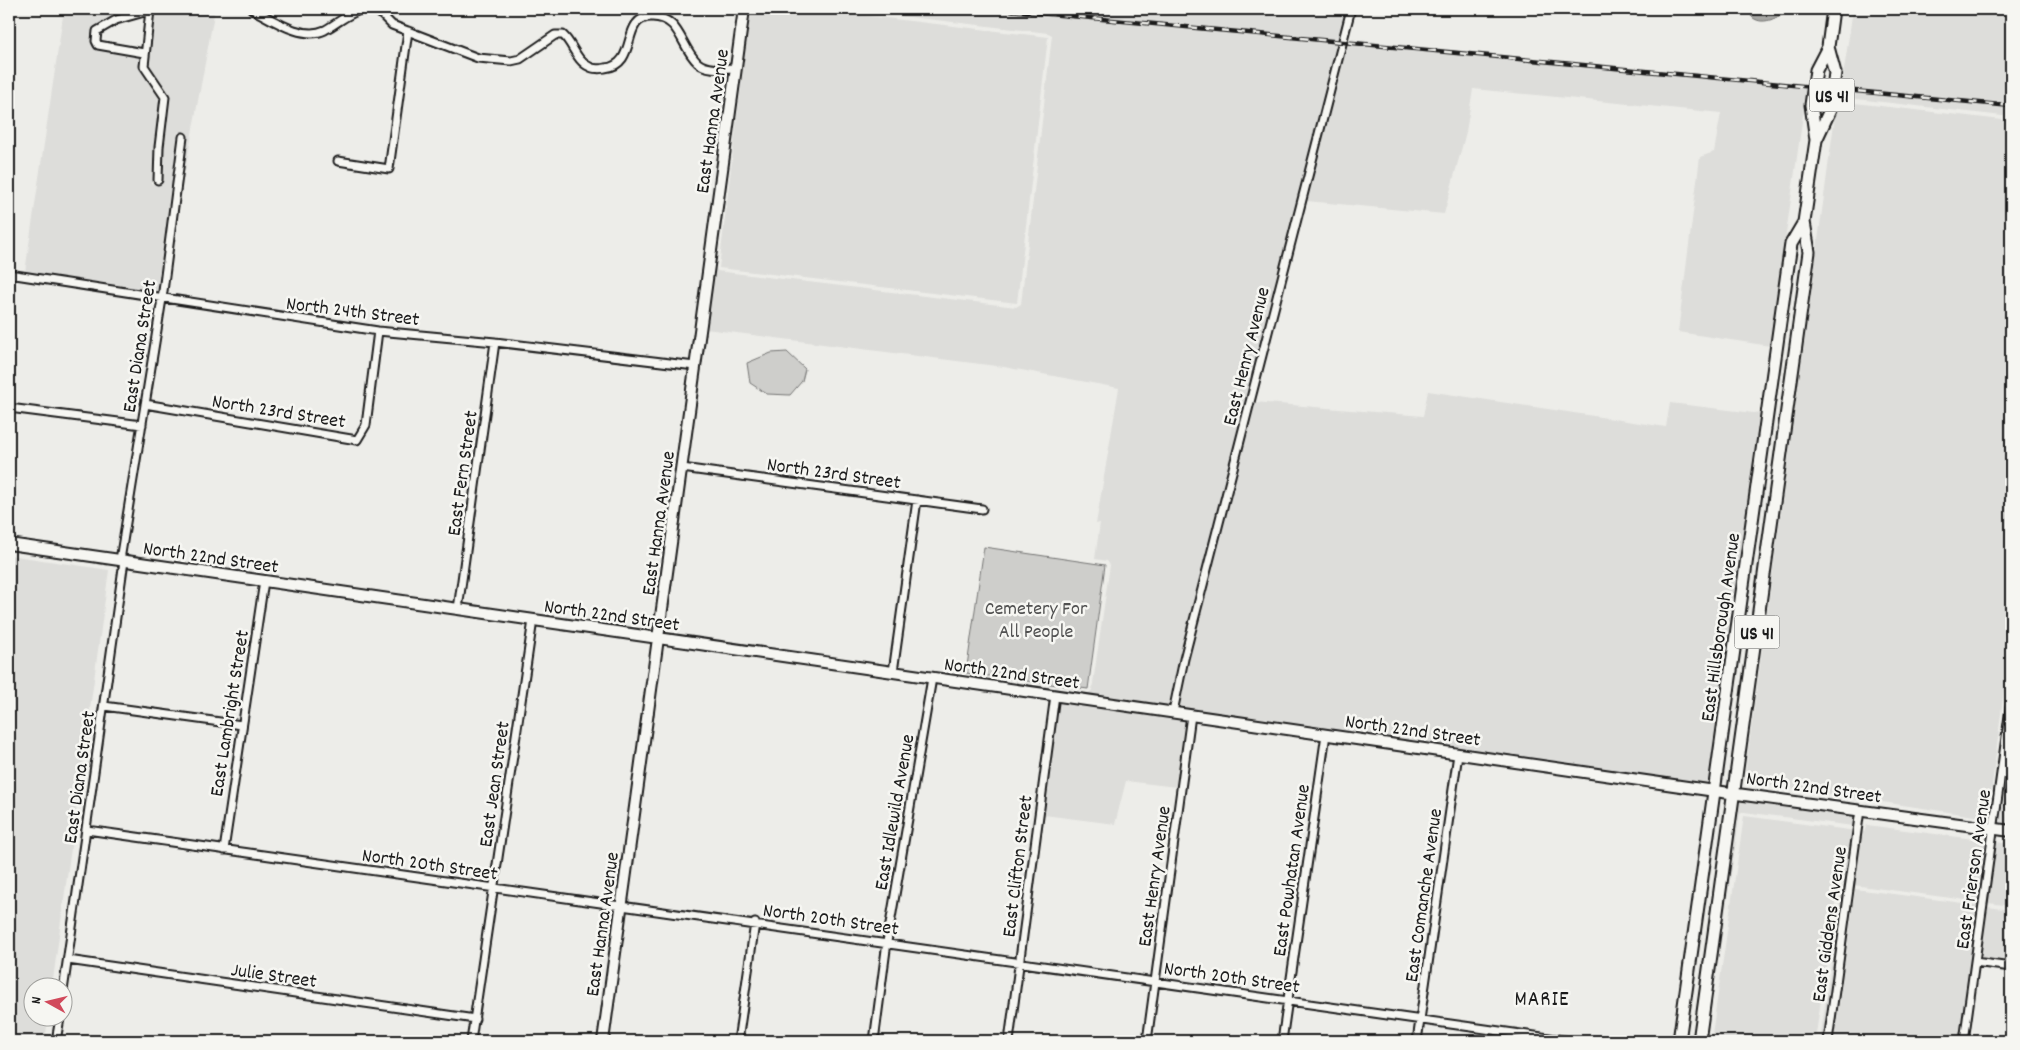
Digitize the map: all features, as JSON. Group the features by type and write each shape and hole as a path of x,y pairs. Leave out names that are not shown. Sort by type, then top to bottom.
{"main road":[{"name":"East Hillsborough Avenue","path":"1699,1041 1809,252 1804,222 1816,140 1811,105 1816,70 1828,47 1833,9"},
{"name":"East Hillsborough Avenue","path":"1816,140 1830,110 1835,73 1828,47"},
{"name":"East Hillsborough Avenue","path":"1679,1041 1791,244 1804,222"}],"street":[{"path":"144,53 98,46 97,34 99,29 116,20 153,9 144,53 144,66 165,97 159,146 158,180"},
{"path":"252,9 295,30 310,33 323,31 347,15 362,9"},
{"path":"371,9 392,24 478,58 511,61 520,59 555,35 563,35 568,39 576,55 582,61 589,67 602,69 614,67 620,63 628,48 632,29 636,24 648,16 658,17 676,28 683,42 698,63 710,67 736,68"},
{"name":"East Hanna Avenue","path":"603,1041 744,9"},
{"name":"East Henry Avenue","path":"1173,712 1184,659 1351,9"},
{"path":"338,161 389,169 408,31"},
{"name":"East Diana Street","path":"65,978 104,706 122,561 162,299 182,137"},
{"name":"North 24th Street","path":"9,274 378,331 495,342 695,366"},
{"name":"North 23rd Street","path":"145,404 357,440 366,425 378,331"},
{"name":"East Fern Street","path":"458,609 495,342"},
{"path":"9,408 142,425"},
{"name":"North 23rd Street","path":"682,468 982,510"},
{"path":"893,672 917,500"},
{"name":"North 22nd Street","path":"9,544 1715,791 2011,832"},
{"name":"East Lambright Street","path":"224,850 264,581"},
{"name":"East Jean Street","path":"472,1041 533,620"},
{"name":"East Idlewild Avenue","path":"874,1041 888,942 932,678"},
{"name":"East Clifton Street","path":"1009,1041 1055,695"},
{"name":"East Frierson Avenue","path":"1964,1041 2011,701"},
{"path":"104,706 242,725"},
{"name":"East Henry Avenue","path":"1147,1041 1191,715"},
{"name":"East Powhatan Avenue","path":"1282,1041 1326,734"},
{"name":"East Comanche Avenue","path":"1417,1041 1458,754"},
{"name":"East Giddens Avenue","path":"1828,1041 1860,810"},
{"name":"North 20th Street","path":"87,830 888,942 1552,1040 1570,1041"},
{"path":"738,1041 754,923"},
{"name":"Julie Street","path":"68,960 475,1019"},
{"path":"1975,962 2011,967"},
{"path":"56,1041 58,1028"}],"shaded area":[{"path":"64,9 137,9 113,16 96,25 92,30 91,40 97,50 139,57 139,68 160,98 154,146 152,184 162,185 170,98 149,65 155,14 181,9 215,9 179,204 188,134 178,132 158,293 25,272"},
{"path":"750,9 808,9 1048,37 1017,303 719,268"},
{"path":"841,9 1346,9 1179,658 1169,707 1078,694 1078,692 1089,693 1092,690 1110,565 1107,561 1095,559 1100,523 1096,524 1119,388 1004,367 706,329 721,220 715,267 717,271 1016,307 1021,304 1052,35"},
{"path":"1755,9 1788,9 1775,18 1760,21 1751,16"},
{"path":"1853,9 2011,9 2011,117 1840,97"},
{"path":"1348,39 1807,87 1770,346 1678,332 1700,157 1714,152 1721,113 1473,89 1466,132 1444,214 1307,201"},
{"path":"1837,101 2011,121 2011,633 1988,818 1744,781"},
{"path":"1428,391 1666,427 1670,403 1754,413 1761,412 1708,785 1179,708 1189,660 1255,402 1423,416"},
{"path":"9,555 109,570 53,978 22,978 22,1028 47,1028 45,1041 9,1041"},
{"path":"1059,702 1185,718 1176,787 1126,781 1115,824 1044,815"},
{"path":"2011,740 2011,827 2000,825"},
{"path":"1740,798 1854,814 1853,826 1744,812 1740,814 1706,1041"},
{"path":"1744,816 1864,832 1867,825 2011,844 2011,906 1838,883 1815,1041 1711,1041"},
{"path":"1842,887 1844,888 1823,1041 1820,1041"},
{"path":"1855,889 1978,905 1959,1041 1834,1041"},
{"path":"1988,907 2011,910 2011,963 1981,959"}],"green space":[{"path":"787,352 805,369 802,381 790,395 767,394 750,383 747,363 771,353"},
{"name":"Cemetery For All People","path":"984,547 1105,565 1088,689 966,673"}],"railway":[{"path":"998,9 2011,106"}],"district":[{"name":"MARIE","path":"1542,998"}]}
